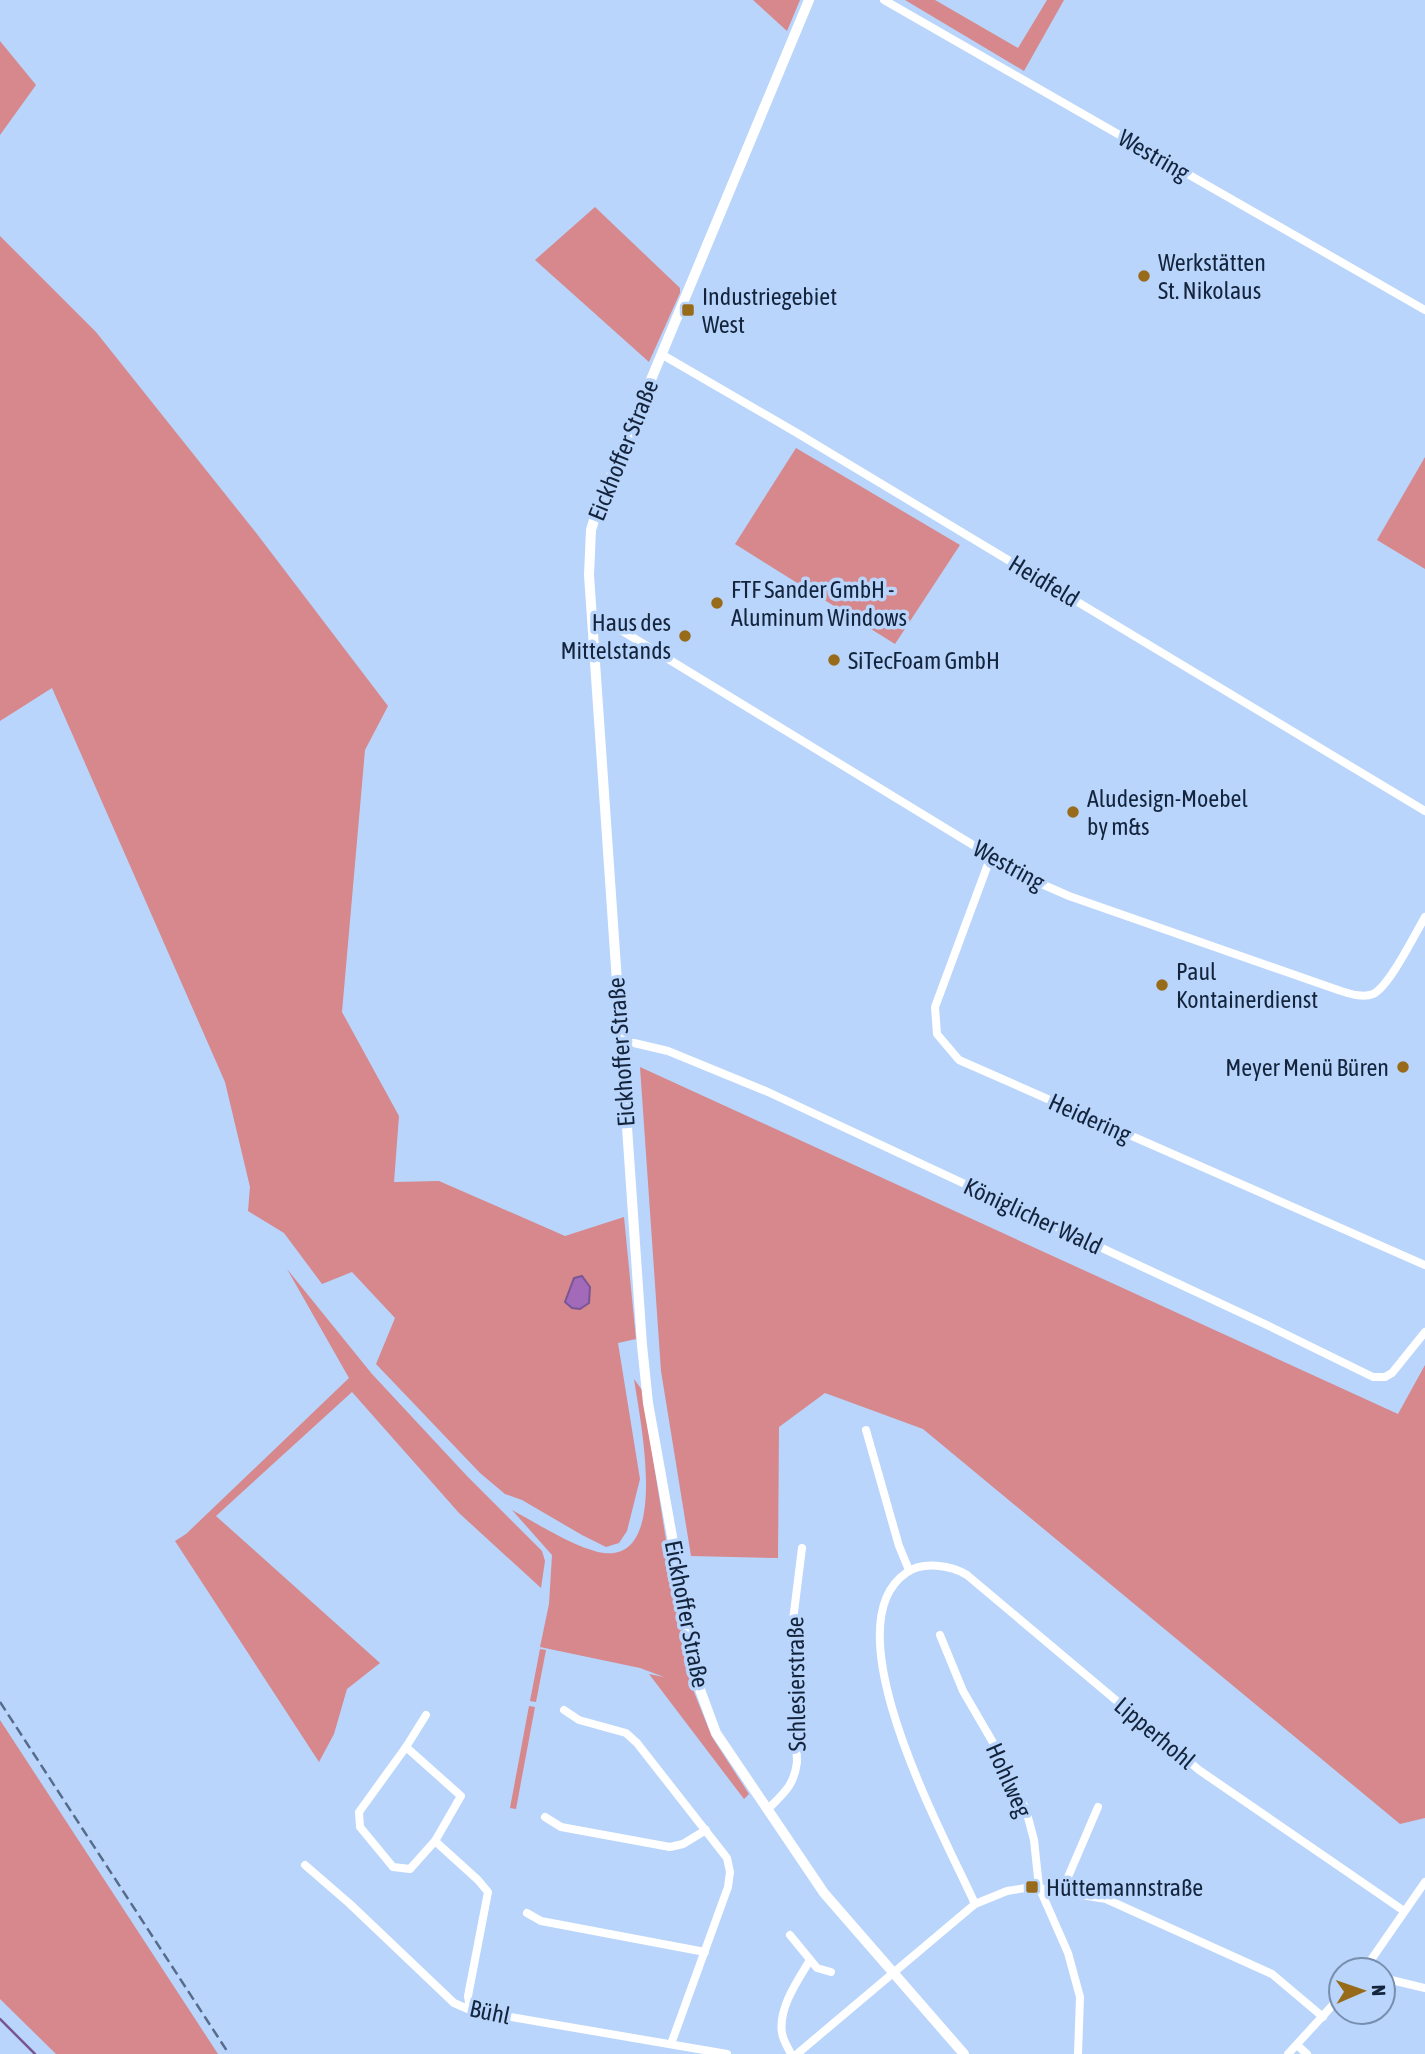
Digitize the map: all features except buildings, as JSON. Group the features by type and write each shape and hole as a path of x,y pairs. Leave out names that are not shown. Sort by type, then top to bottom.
{"main road":[{"name":"Eickhoffer Straße","path":"808,0 591,530 588,562 644,1371 699,1687 716,1732 824,1893 964,2054"}],"street":[{"name":"Westring","path":"884,0 1425,310"},
{"name":"Heidfeld","path":"661,354 742,400 1425,811"},
{"name":"Westring","path":"593,628 619,629 991,856 1069,897 1354,995 1372,994 1381,988 1425,917"},
{"name":"Heidering","path":"991,856 935,1007 937,1034 958,1060 1425,1265"},
{"name":"Königlicher Wald","path":"621,1042 668,1052 768,1091 1373,1377 1385,1377 1392,1373 1425,1332"},
{"path":"866,1430 899,1546 909,1570 888,1590 880,1616 888,1700 908,1756 975,1904"},
{"name":"Schlesierstraße","path":"767,1810 788,1790 795,1778 797,1762 792,1628 802,1548"},
{"name":"Lipperhohl","path":"909,1570 934,1566 955,1567 967,1574 1199,1770 1404,1911"},
{"name":"Hohlweg","path":"940,1635 963,1691 995,1745 1026,1810 1034,1840 1039,1887 1068,1953 1080,1997 1078,2054"},
{"path":"564,1710 579,1720 626,1733 637,1742 727,1858 730,1872 728,1887 671,2044"},
{"path":"406,1747 460,1796 435,1841 410,1869 393,1867 360,1827 359,1812 426,1715"},
{"path":"1062,1891 1098,1807"},
{"path":"545,1817 561,1827 670,1847 683,1844 706,1830"},
{"path":"435,1841 488,1892 468,1996 470,2010"},
{"name":"Bühl","path":"304,1865 351,1904 454,2003 470,2010 727,2054"},
{"path":"1373,1956 1425,1882"},
{"path":"797,2054 975,1904 1007,1891 1039,1887 1107,1899 1233,1955 1272,1974 1323,2017"},
{"path":"527,1913 541,1921 705,1952"},
{"path":"790,1935 817,1968 831,1972"},
{"path":"791,2054 782,2035 782,2021 791,1993 810,1960"},
{"path":"1397,1981 1425,1988"},
{"path":"1288,2054 1327,2012"},
{"path":"1297,2045 1307,2054"}],"shaded area":[{"path":"753,0 800,0 787,31"},
{"path":"905,0 935,0 1018,48 1047,0 1064,0 1024,71"},
{"path":"0,41 36,85 0,135"},
{"path":"595,207 680,288 649,362 535,260"},
{"path":"0,236 96,332 257,534 388,706 365,750 342,1012 399,1116 394,1182 439,1181 565,1236 624,1217 636,1339 618,1343 640,1479 627,1531 619,1543 606,1547 582,1535 522,1500 505,1494 480,1473 376,1364 395,1318 352,1272 322,1284 284,1233 248,1211 250,1187 225,1082 52,688 0,721"},
{"path":"796,448 960,545 895,644 735,544"},
{"path":"1425,457 1425,569 1377,540"},
{"path":"640,1067 1398,1414 1425,1365 1425,1818 1400,1824 923,1429 825,1393 779,1427 778,1558 691,1556 661,1371"},
{"path":"287,1269 372,1374 467,1476 542,1551 545,1561 541,1588 459,1513 352,1392 216,1516 380,1663 347,1689 334,1734 319,1762 175,1541 186,1534 349,1378"},
{"path":"582,1276 590,1287 589,1303 580,1309 572,1308 565,1302 574,1278"},
{"path":"634,1379 642,1390 694,1692 712,1737 749,1794 744,1799 649,1674 664,1677 640,1668 540,1647 549,1604 552,1555 512,1510 582,1547 604,1553 625,1549 638,1534 644,1511 646,1482"},
{"path":"540,1649 546,1650 536,1702 530,1701"},
{"path":"529,1706 535,1707 516,1809 510,1808"},
{"path":"0,1720 218,2054 56,2054 0,1999"}],"waterway":[{"path":"0,2019 35,2054"}],"railway":[{"path":"0,1702 229,2054"}],"place":[{"name":"Werkstätten St. Nikolaus","path":"1144,276"},
{"name":"Industriegebiet West","path":"688,310"},
{"name":"FTF Sander GmbH - Aluminum Windows","path":"717,603"},
{"name":"Haus des Mittelstands","path":"685,636"},
{"name":"SiTecFoam GmbH","path":"834,660"},
{"name":"Aludesign-Moebel by m&s","path":"1073,812"},
{"name":"Paul Kontainerdienst","path":"1162,985"},
{"name":"Meyer Menü Büren","path":"1403,1067"},
{"name":"Hüttemannstraße","path":"1032,1887"}]}
